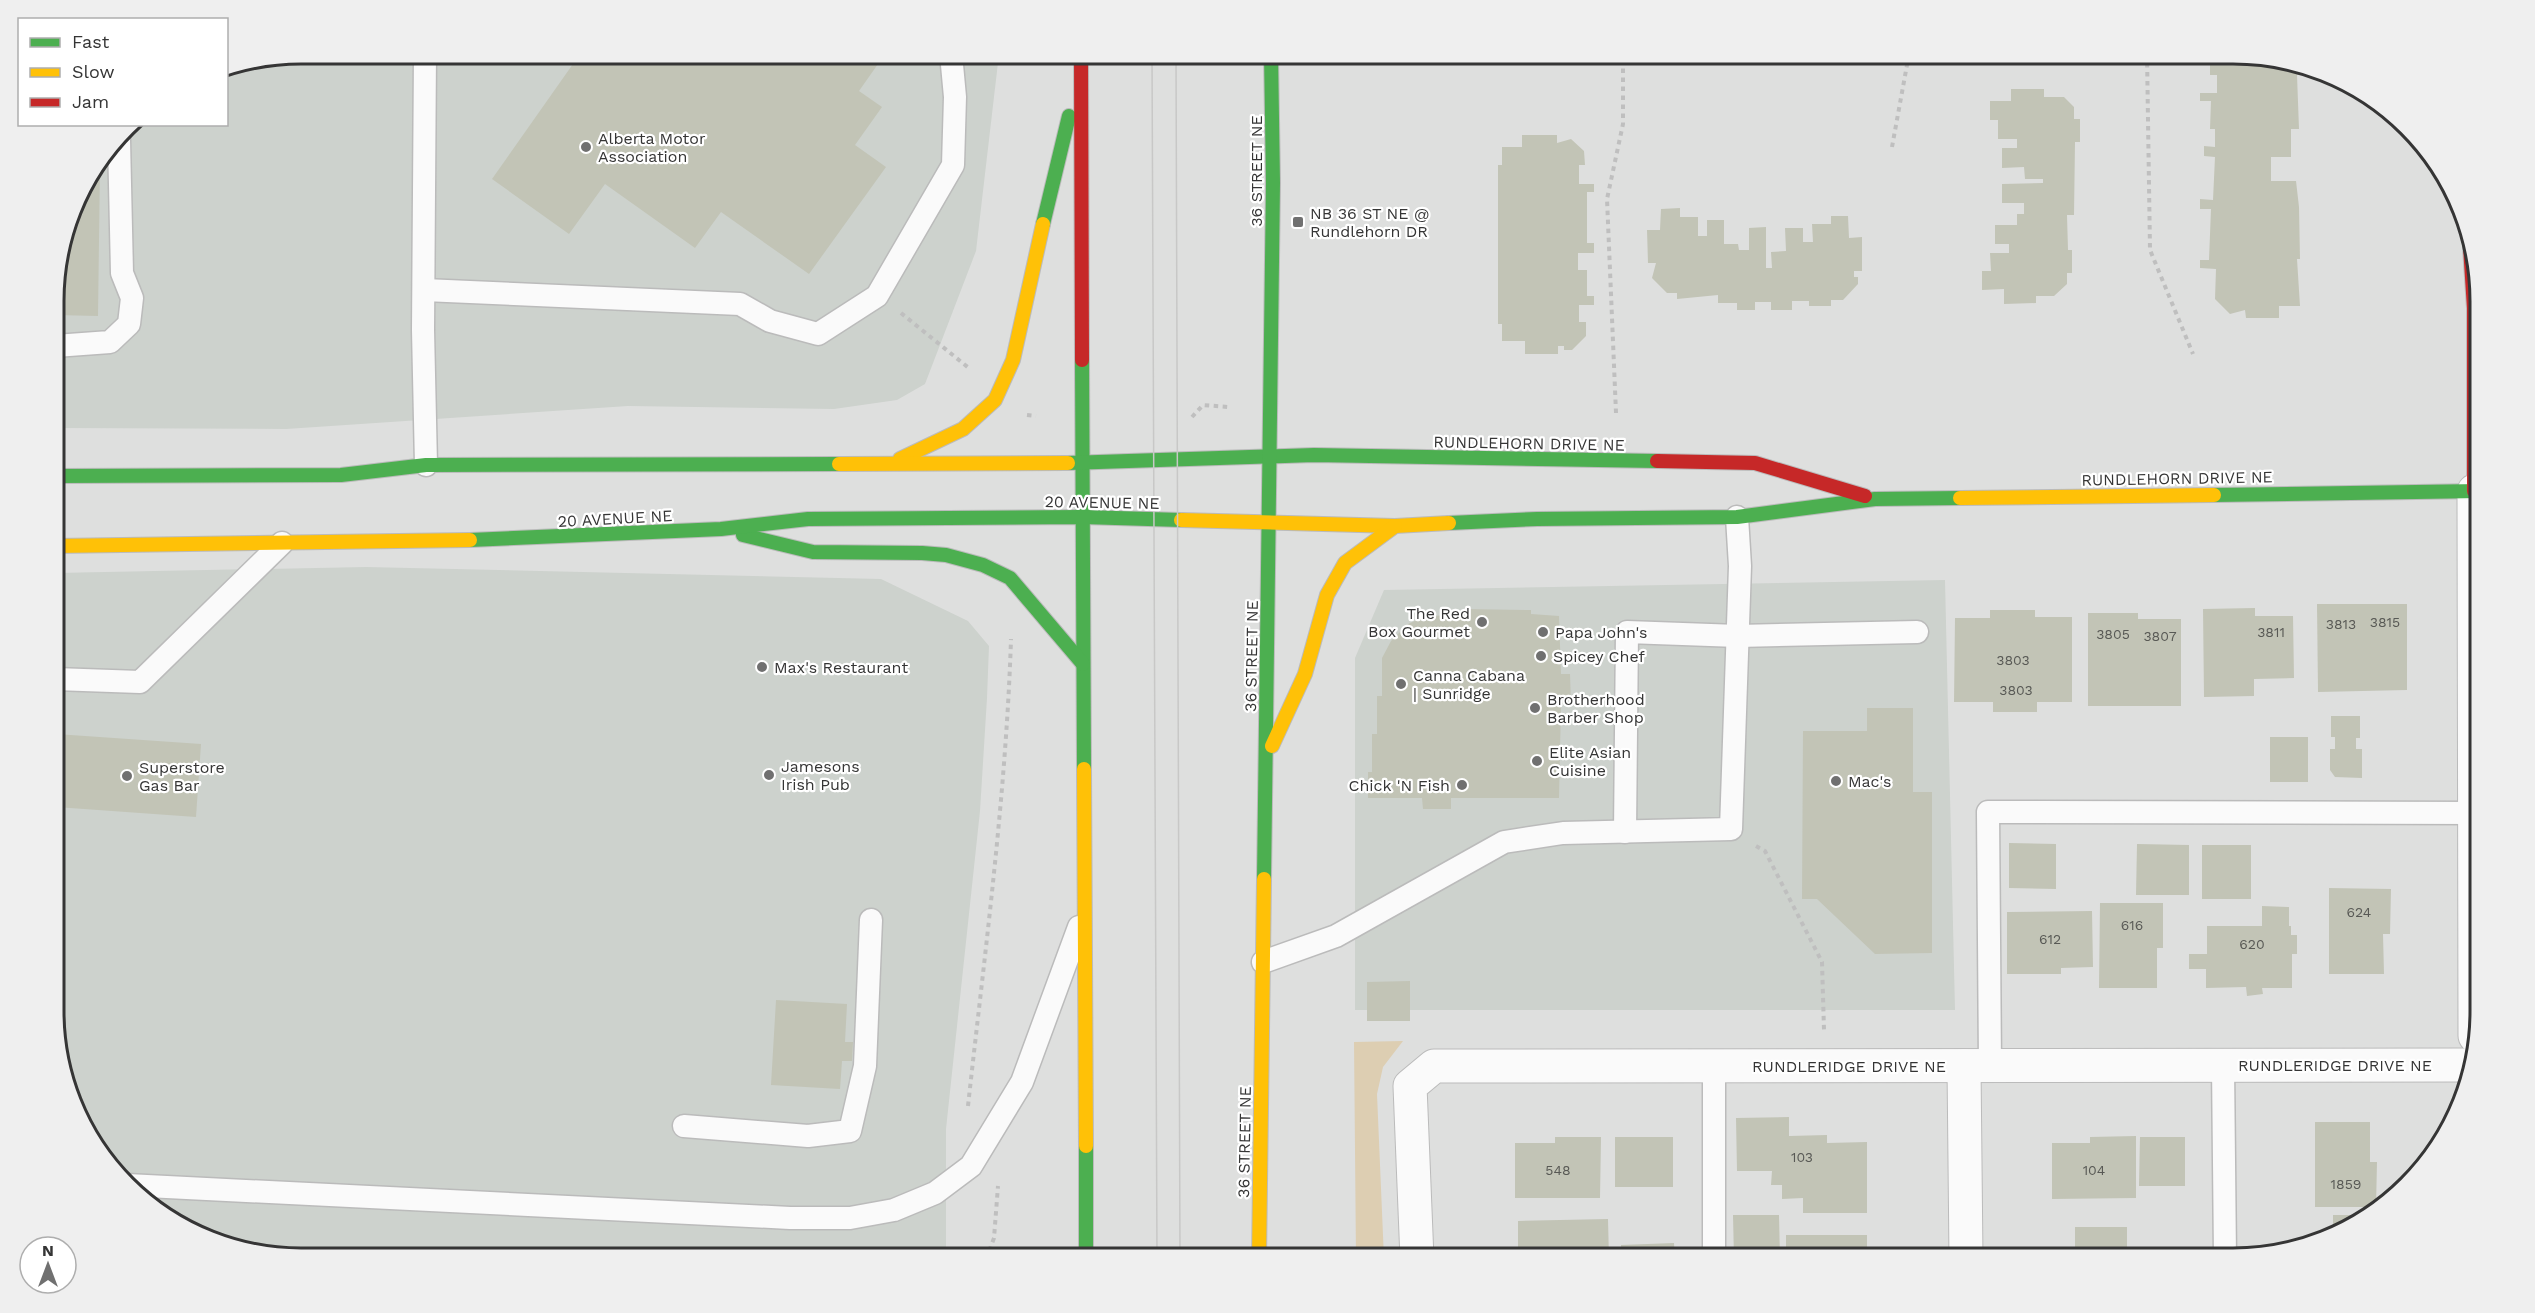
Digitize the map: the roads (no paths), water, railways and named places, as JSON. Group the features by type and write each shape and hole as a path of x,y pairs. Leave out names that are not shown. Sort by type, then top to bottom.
{"street":[{"path":"888,464 963,429 995,400 1013,360 1027,288 1080,64"},
{"path":"1081,64 1086,1248"},
{"name":"36 STREET NE","path":"1259,1248 1273,183 1271,64"},
{"name":"RUNDLEHORN DRIVE NE","path":"1083,463 1335,455 1755,463 1875,499"},
{"path":"64,477 341,475 426,465 1083,463"},
{"name":"RUNDLEHORN DRIVE NE","path":"1176,520 1395,526 1538,519 1737,517 1875,499 2470,491"},
{"name":"20 AVENUE NE","path":"64,545 108,543 507,539 721,529 808,519 1083,517 1176,520"},
{"path":"1266,758 1305,674 1328,595 1345,562 1395,526"},
{"path":"721,529 813,552 922,553 945,555 983,564 1010,579 1083,664"},
{"name":"RUNDLERIDGE DRIVE NE","path":"1417,1248 1410,1086 1434,1066 2464,1065"},
{"path":"1967,1248 1977,1066"}],"lane":[{"path":"425,64 426,465"},
{"path":"424,290 740,304 770,321 818,334 877,296 953,165 955,97 952,64"},
{"path":"64,345 110,342 129,324 132,298 122,273 119,150"},
{"path":"1263,962 1336,936 1504,842 1563,833 1731,829 1740,566 1737,517"},
{"path":"64,679 140,682 282,543"},
{"path":"1625,832 1627,632 1738,636 1917,632"},
{"path":"1977,1066 1988,812 2470,813"},
{"path":"141,1186 790,1218 850,1218 894,1210 935,1193 971,1166 981,1153 1022,1082 1085,911"},
{"path":"684,1126 808,1136 850,1131 865,1066 871,921"},
{"path":"2223,1065 2225,1248"},
{"path":"1714,1066 1714,1248"}],"tram line":[{"path":"1152,64 1157,1248"},
{"path":"1176,64 1180,1248"}],"place":[{"name":"Alberta Motor Association","path":"586,147"},
{"name":"NB 36 ST NE @ Rundlehorn DR","path":"1298,222"},
{"name":"The Red Box Gourmet","path":"1482,622"},
{"name":"Papa John's","path":"1543,632"},
{"name":"Spicey Chef","path":"1541,656"},
{"name":"Max's Restaurant","path":"762,667"},
{"name":"Canna Cabana | Sunridge","path":"1401,684"},
{"name":"Brotherhood Barber Shop","path":"1535,708"},
{"name":"Elite Asian Cuisine","path":"1537,761"},
{"name":"Jamesons Irish Pub","path":"769,775"},
{"name":"Superstore Gas Bar","path":"127,776"},
{"name":"Mac's","path":"1836,781"},
{"name":"Chick 'N Fish","path":"1462,785"}]}
